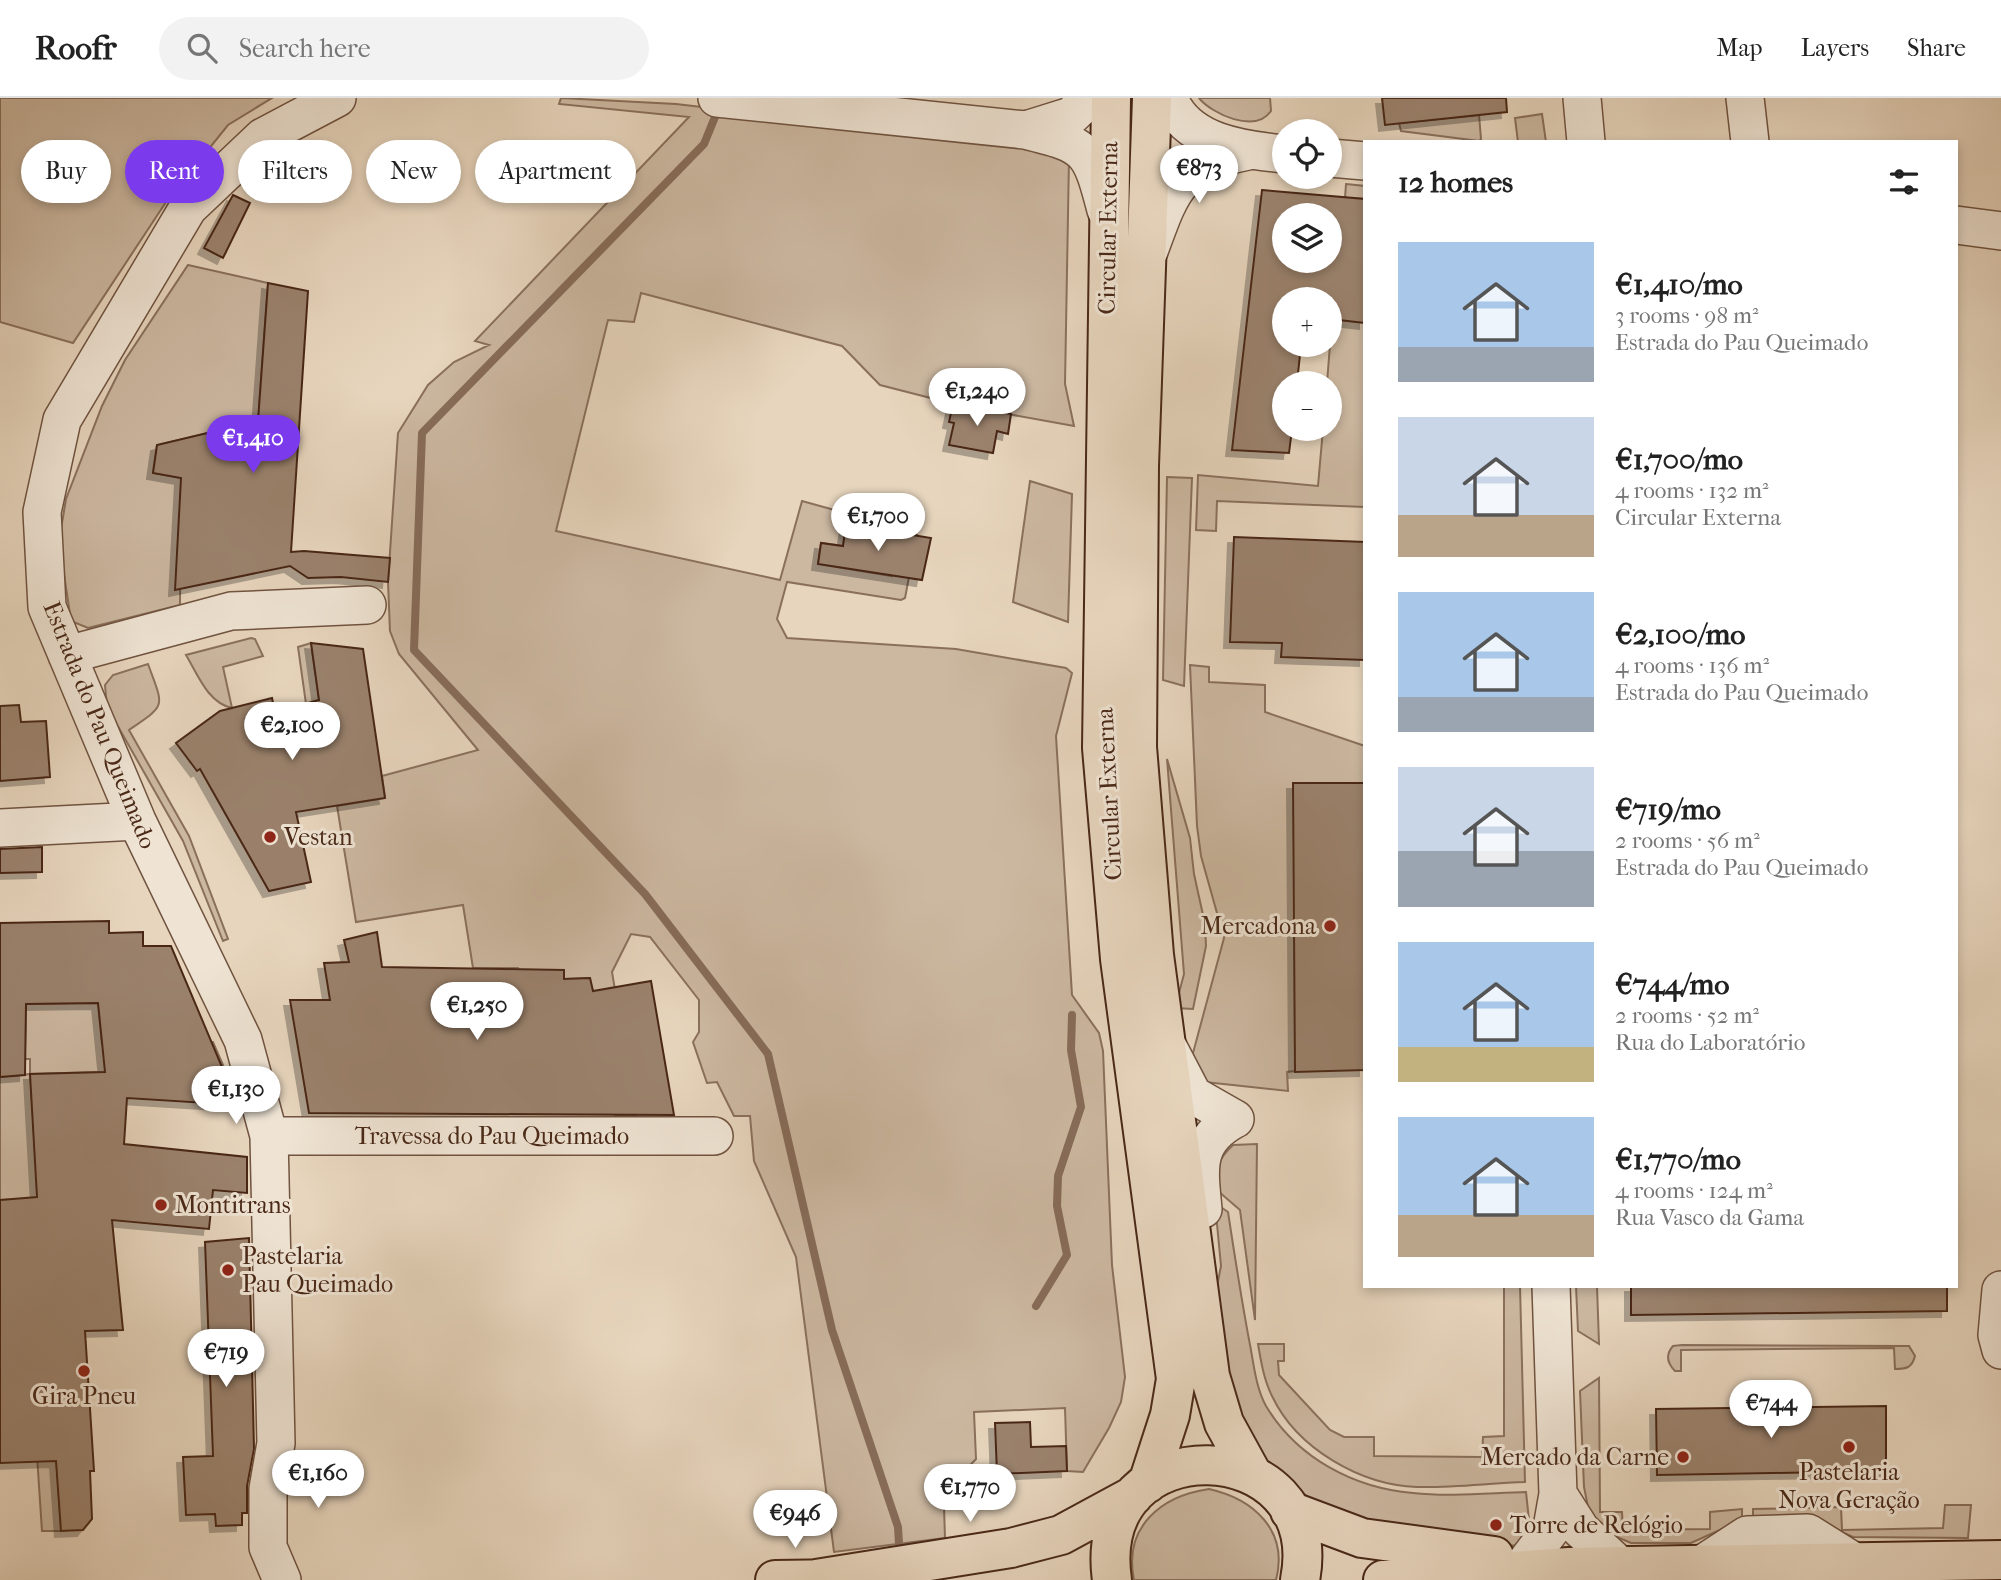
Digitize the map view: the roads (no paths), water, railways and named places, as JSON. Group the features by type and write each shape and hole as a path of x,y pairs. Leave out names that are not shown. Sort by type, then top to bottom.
{"main road":[{"name":"Circular Externa","path":"1111,98 1102,748 1120,959 1176,1379 1170,1415 1141,1490 1120,1516 1112,1539 1109,1562 1112,1580"},
{"name":"Circular Externa","path":"1152,98 1139,466 1137,747 1154,955 1214,1400 1252,1475"},
{"path":"816,1579 1024,1545 1061,1535 1172,1470 1199,1464 1226,1465 1252,1475 1273,1490 1290,1511 1301,1537 1303,1565 1300,1580"},
{"path":"1290,1511 1362,1538 1569,1567"},
{"path":"1383,1580 1569,1567 2001,1560"},
{"path":"775,1580 931,1580"}],"street":[{"name":"Estrada do Pau Queimado","path":"282,1580 268,1546 268,1489 276,1443 269,1136 243,1040 137,821 47,607 42,512 62,420 188,208 262,137 337,98"},
{"path":"717,98 1025,130 1070,141 1083,151 1096,170 1108,216"},
{"path":"1025,130 1071,116 1090,98"},
{"path":"1169,98 1191,127 1215,141 1248,151 1272,153"},
{"path":"1582,98 1586,140"},
{"path":"1745,98 1750,140"},
{"path":"1148,254 1178,184 1197,166 1216,157 1248,151"},
{"path":"1342,159 1363,161"},
{"path":"1958,225 2001,231"},
{"path":"67,655 232,611 367,606"},
{"path":"0,828 137,821"},
{"path":"1166,1041 1193,1095 1235,1119 1222,1126 1210,1140 1198,1165 1210,1269 1200,1295"},
{"name":"Travessa do Pau Queimado","path":"269,1136 714,1136"},
{"path":"1527,1561 1552,1528 1558,1494 1551,1288"},
{"path":"2001,1290 1997,1335 2001,1350"},
{"name":"Estrada do Pau Queimado","path":"276,1443 286,1484 294,1546 288,1580"},
{"path":"1558,1494 1581,1530 1620,1566"}],"waterway":[{"path":"715,117 704,144 422,433 414,650 645,894 768,1054 832,1330 898,1527 899,1544"},
{"path":"1036,1306 1067,1255 1057,1206 1058,1176 1081,1107 1071,1050 1072,1015"}],"place":[{"name":"Vestan","path":"270,837"},
{"name":"Mercadona","path":"1330,926"},
{"name":"Montitrans","path":"161,1205"},
{"name":"Pastelaria Pau Queimado","path":"228,1270"},
{"name":"Gira Pneu","path":"84,1371"},
{"name":"Pastelaria Nova Geração","path":"1849,1447"},
{"name":"Mercado da Carne","path":"1683,1457"},
{"name":"Torre de Relógio","path":"1496,1525"}]}
